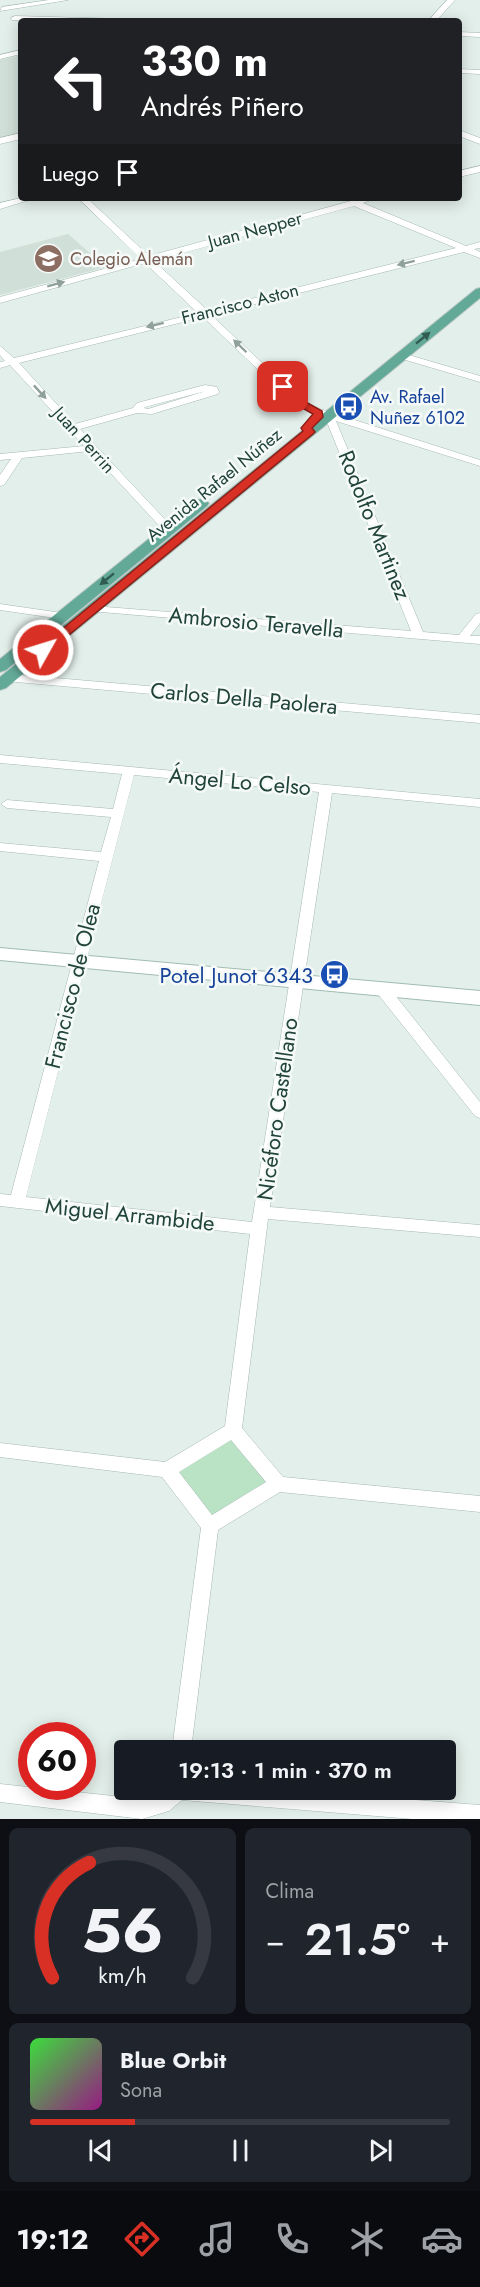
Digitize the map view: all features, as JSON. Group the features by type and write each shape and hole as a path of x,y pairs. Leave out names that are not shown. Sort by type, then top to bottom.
{"main road":[{"name":"Avenida Rafael Núñez","path":"3,676 62,616 169,530 402,356 480,287"},
{"name":"Avenida Rafael Núñez","path":"3,676 93,609 309,432 323,413 338,400 335,395 480,287"},
{"path":"0,954 480,998"}],"street":[{"path":"1,8 64,0"},
{"path":"435,18 451,0"},
{"path":"1,8 18,20"},
{"path":"462,34 480,35"},
{"path":"0,57 18,53"},
{"path":"462,71 480,72"},
{"path":"462,134 480,141"},
{"path":"0,141 18,138"},
{"path":"462,173 480,169"},
{"path":"0,206 20,201"},
{"path":"85,201 298,402 323,413 480,463"},
{"path":"350,201 463,250 480,255"},
{"name":"Juan Nepper","path":"0,300 361,201"},
{"name":"Francisco Aston","path":"0,365 480,246"},
{"name":"Juan Perrin","path":"0,349 169,530"},
{"path":"402,356 480,380"},
{"path":"74,427 137,410 148,412 211,395 213,389 194,390 141,405 137,410"},
{"name":"Rodolfo Martinez","path":"323,413 418,635"},
{"path":"0,457 92,448"},
{"path":"0,483 19,455"},
{"path":"0,607 62,616"},
{"name":"Ambrosio Teravella","path":"93,609 480,640"},
{"path":"462,639 480,616"},
{"name":"Carlos Della Paolera","path":"3,676 480,718"},
{"name":"Ángel Lo Celso","path":"0,759 479,804"},
{"name":"Francisco de Olea","path":"17,1202 116,813 129,771"},
{"name":"Nicéforo Castellano","path":"234,1430 259,1229 326,789"},
{"path":"7,804 116,813"},
{"path":"0,847 105,857"},
{"path":"382,989 480,1112"},
{"name":"Miguel Arrambide","path":"0,1200 259,1229"},
{"path":"262,1212 480,1231"},
{"path":"0,1450 166,1470 234,1430 278,1484"},
{"path":"166,1470 210,1527 183,1740"},
{"path":"210,1527 278,1484 480,1504"},
{"path":"0,1793 142,1809 168,1800"},
{"path":"299,1800 480,1815"}],"shaded area":[{"path":"18,56 18,134 0,137 0,60"},
{"name":"Colegio Alemán","path":"68,234 106,267 0,295 0,252"}],"green space":[{"path":"231,1435 272,1483 213,1520 173,1471"}],"place":[{"name":"Colegio Alemán","path":"49,259"},
{"name":"Av. Rafael Nuñez 6102","path":"349,407"},
{"name":"Potel Junot 6343","path":"334,975"}],"route":[{"path":"43,650 309,432 306,428 319,416 319,413 298,402 283,387"}]}
